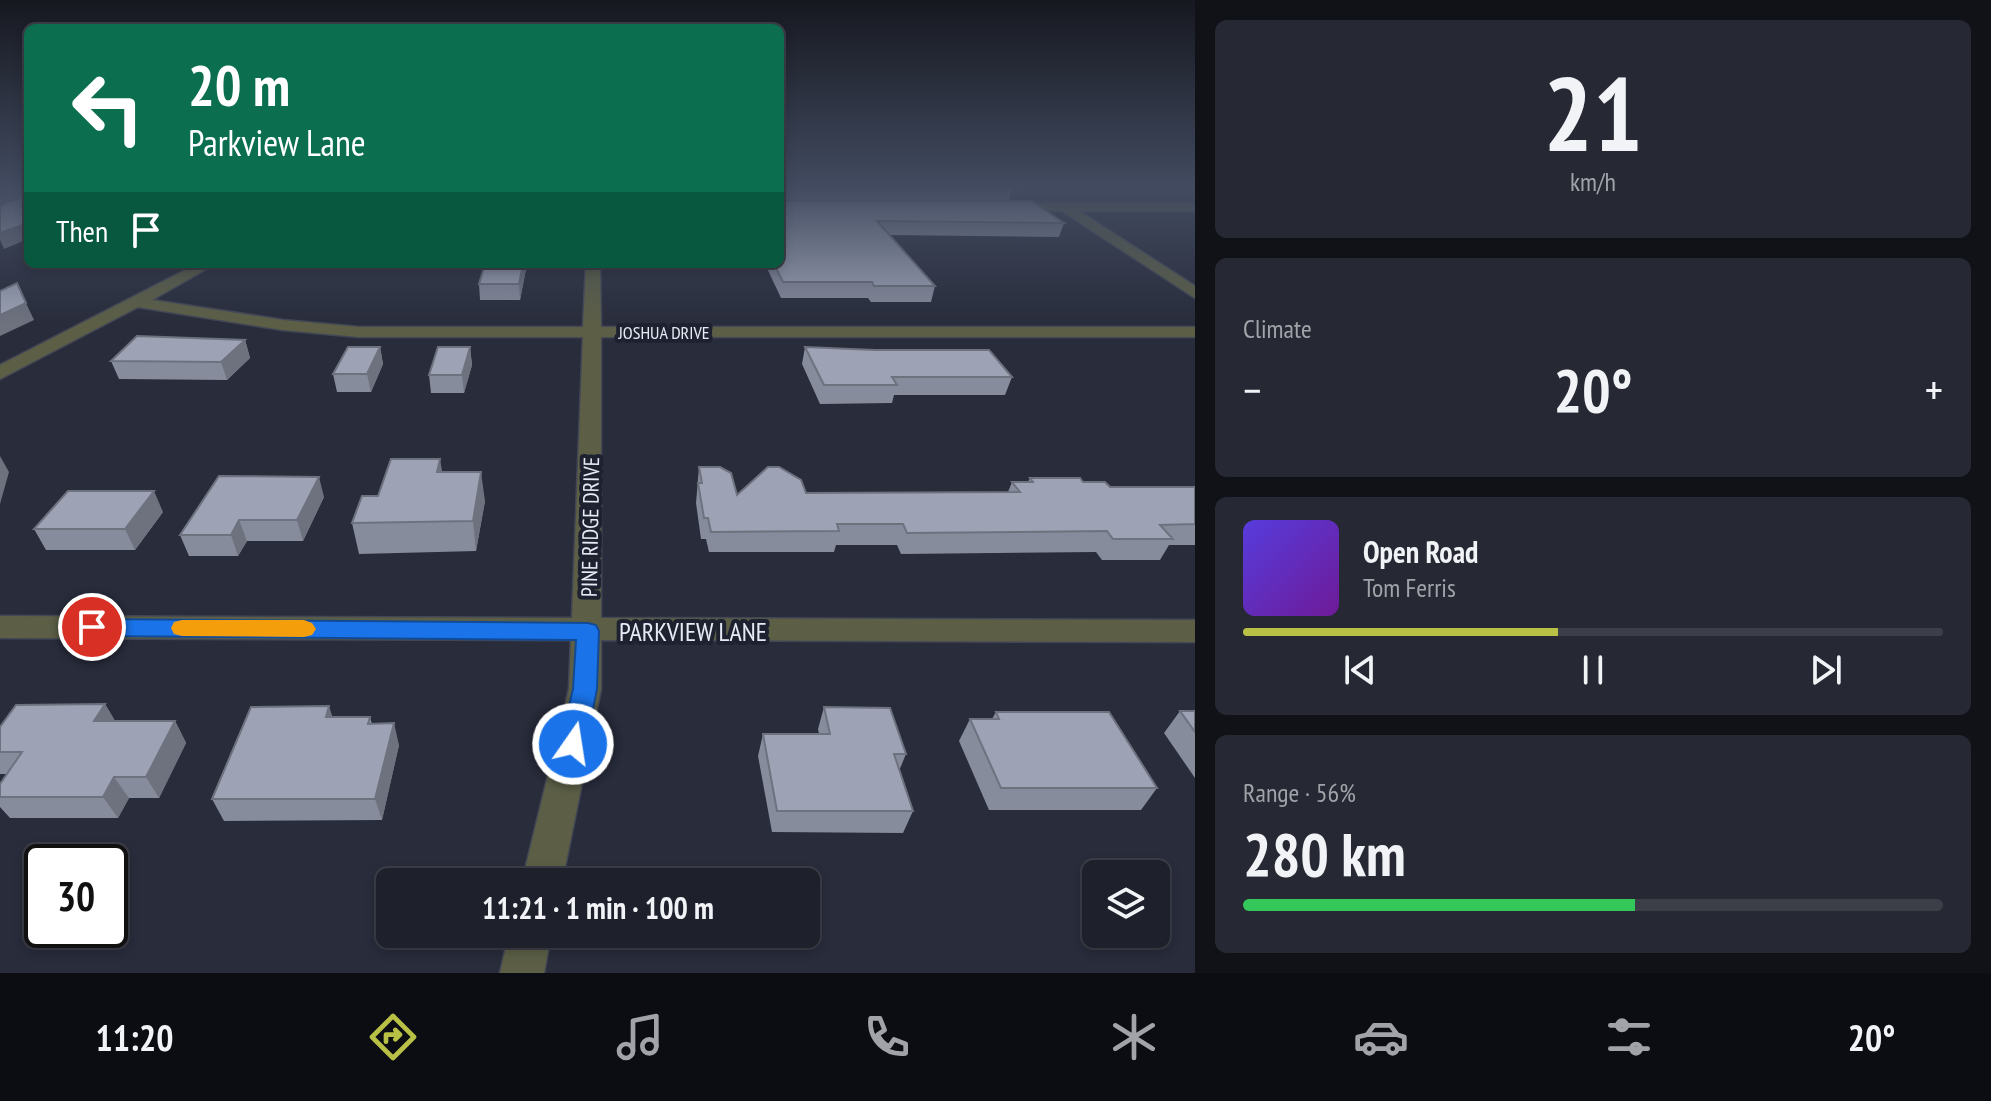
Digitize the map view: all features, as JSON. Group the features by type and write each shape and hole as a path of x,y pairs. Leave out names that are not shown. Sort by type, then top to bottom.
{"street":[{"path":"1105,233 1195,293"},
{"path":"0,373 200,268"},
{"name":"PINE RIDGE DRIVE","path":"545,868 585,689 593,268"},
{"name":"JOSHUA DRIVE","path":"134,302 336,331 1195,332"},
{"name":"PARKVIEW LANE","path":"0,627 1195,631"},
{"path":"522,973 527,948"}],"building":[{"path":"784,233 888,233 935,286 874,286 872,282 783,282 776,268 784,268"},
{"path":"484,268 522,268 519,284 479,284"},
{"path":"17,283 26,303 0,315 0,291"},
{"path":"137,336 245,340 221,362 111,361"},
{"path":"348,347 380,347 367,374 333,374"},
{"path":"438,347 470,347 462,375 429,375"},
{"path":"805,347 989,350 1012,377 892,377 897,385 824,385"},
{"path":"391,459 440,459 437,472 481,472 473,521 352,523 362,496 378,496"},
{"path":"699,467 720,467 731,473 737,495 768,467 779,467 801,480 806,493 1020,492 1012,482 1033,482 1030,478 1080,478 1083,482 1105,482 1110,487 1195,487 1195,524 1160,525 1173,539 1113,539 1107,531 907,533 903,524 837,524 839,531 711,532 708,518 704,518 698,483 702,483"},
{"path":"219,476 319,477 297,520 239,520 231,535 180,535"},
{"path":"68,491 154,491 125,529 34,529"},
{"path":"105,704 94,721 175,721 146,777 114,777 103,797 0,797 0,784 22,752 0,752 0,727 16,705"},
{"path":"329,706 326,717 370,717 368,724 394,723 375,799 212,799 251,707"},
{"path":"824,707 890,708 906,754 894,754 913,811 777,811 763,734 830,734"},
{"path":"1180,711 1195,711 1195,732"},
{"path":"996,712 1109,712 1157,788 1001,788 970,719 999,719"}],"slow traffic":[{"path":"182,628 304,629"}],"route":[{"path":"92,627 588,631 585,689 573,744"}]}
